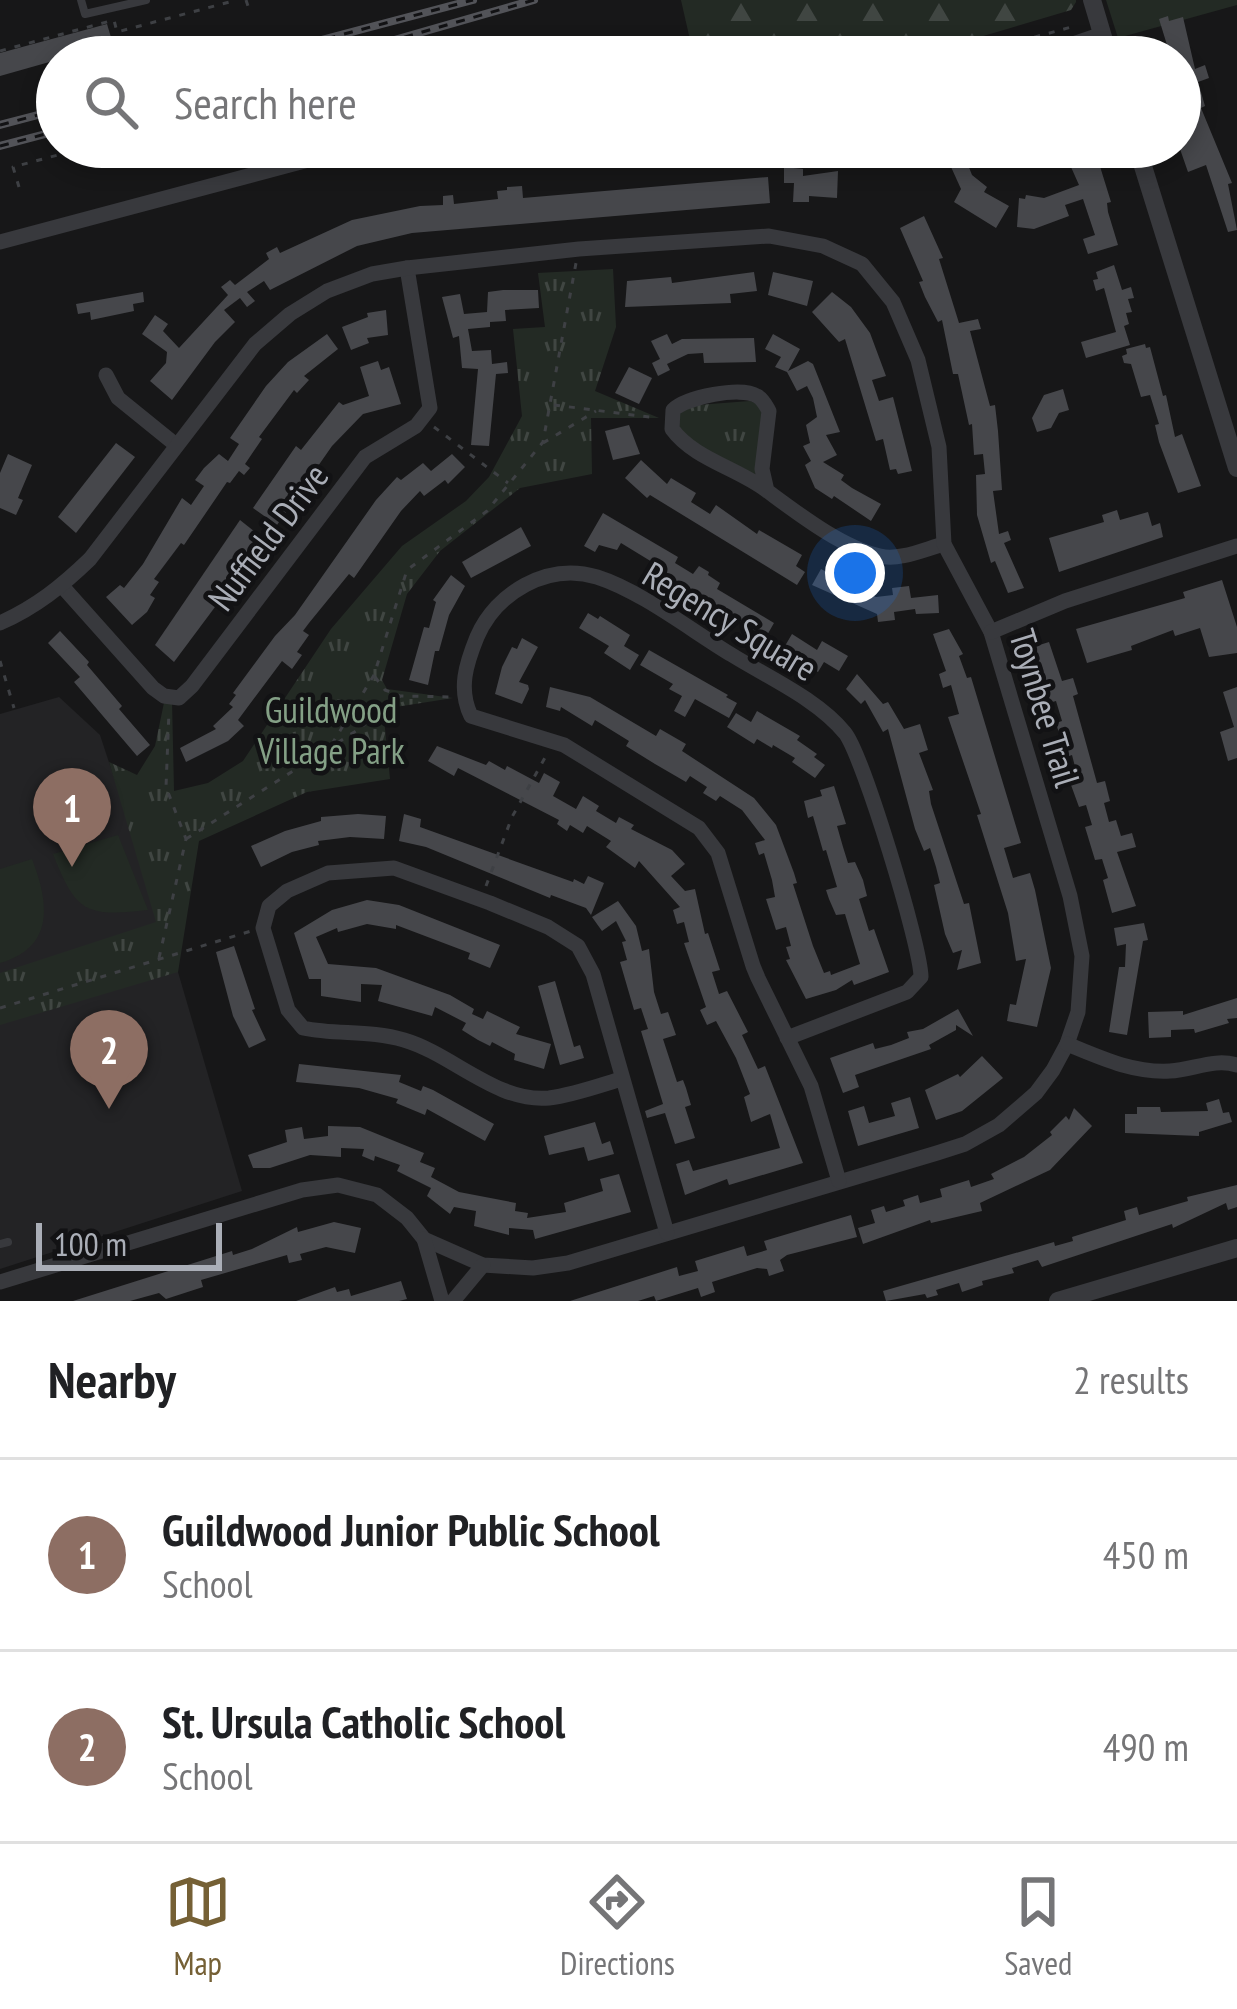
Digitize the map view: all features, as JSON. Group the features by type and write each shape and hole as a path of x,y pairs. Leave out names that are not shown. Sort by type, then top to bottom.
{"street":[{"path":"1091,0 1102,34 1096,36"},
{"path":"0,242 278,168"},
{"path":"1144,168 1237,467"},
{"name":"Toynbee Trail","path":"0,623 28,611 90,559 255,344 327,291 372,274 406,268 579,249 769,236 823,246 862,263 892,302 917,359 940,447 944,544 991,632 1078,927 1082,984 1067,1044 1036,1093 983,1135 550,1267 484,1265 424,1239 377,1195 338,1186 302,1190 0,1282"},
{"path":"406,268 430,395 424,419"},
{"path":"106,376 118,398 176,445"},
{"path":"767,491 763,469 769,411 759,396 748,392 689,399 673,410 672,429 685,442 767,491 789,510 880,556 944,544"},
{"name":"Nuffield Drive","path":"170,697 179,698 192,686 365,457 424,419"},
{"path":"991,632 1065,601 1237,546"},
{"name":"Regency Square","path":"462,698 471,651 484,621 505,595 552,576 595,576 807,702 844,732 857,750 921,977 907,992 787,1038"},
{"path":"62,586 138,675 170,697"},
{"path":"462,698 471,716 553,742 672,808 706,835 722,864 753,966 811,1086 839,1181"},
{"path":"621,1079 551,1098 531,1098 508,1092 437,1052 402,1039 303,1028 289,1010 263,928 269,906 287,891 328,873 394,868 548,927 578,946 593,974 667,1233"},
{"path":"1067,1044 1148,1071 1224,1061 1237,1065"},
{"path":"424,1239 442,1301"},
{"path":"1058,1301 1237,1248"},
{"path":"453,1301 484,1265"}],"lane":[{"path":"81,0 85,14 146,0"}],"path":[{"path":"55,36 114,20 117,32 237,0"},
{"path":"246,0 250,12"},
{"path":"1034,36 1069,26 1078,29"},
{"path":"0,51 36,41"},
{"path":"19,188 12,166 36,160"},
{"path":"541,445 579,249"},
{"path":"552,405 672,420"},
{"path":"332,744 374,675 407,570 478,519 541,445 597,410"},
{"path":"424,419 509,484"},
{"path":"0,661 14,708"},
{"path":"374,675 386,691 401,696 462,698"},
{"path":"186,839 359,729 401,696"},
{"path":"158,960 186,839 166,787 170,697"},
{"path":"481,899 512,818 553,742"},
{"path":"0,1008 263,928"}],"shaded area":[{"path":"59,697 100,735 178,972 242,1191 0,1269 0,714"}],"green space":[{"path":"681,0 1076,0 1071,10 983,36 689,36"},
{"path":"1106,0 1237,0 1237,5 1117,36"},
{"name":"Guildwood Village Park","path":"613,269 616,327 595,391 659,418 591,418 592,474 520,488 440,551 407,594 382,680 387,689 453,698 383,709 390,779 307,792 199,841 178,972 0,1025 0,973 156,922 109,762 137,775 155,746 165,698 172,702 174,791 208,783 243,761 331,629 402,546 466,501 489,477 522,416 513,329 545,327 538,273"},
{"path":"750,401 764,414 758,473 751,475 713,456 680,429 685,406"},
{"path":"118,835 148,910 110,912 86,907 69,889 53,854"},
{"path":"32,859 44,907 39,935 18,956 0,963 0,869"}],"building":[{"path":"1183,17 1187,36 1164,36 1159,19"},
{"path":"107,24 111,36 63,36"},
{"path":"36,43 36,66 0,76 0,53"},
{"path":"1201,108 1232,183 1228,184 1237,230 1228,232 1206,165 1201,167"},
{"path":"784,168 803,169 803,176 838,171 837,198 809,196 809,202 793,202 794,183 784,183"},
{"path":"952,168 969,168 987,187 984,192 1009,206 996,228 954,202 961,189"},
{"path":"1071,168 1100,168 1118,245 1088,254 1083,239 1095,235 1083,199 1065,205 1069,216 1034,229 1017,227 1019,198 1044,198 1079,185"},
{"path":"768,177 770,203 412,233 357,246 270,290 264,281 247,292 255,301 247,307 240,298 224,310 235,322 172,400 150,381 166,363 167,352 142,334 155,315 168,324 163,331 179,348 228,295 221,287 230,280 235,285 269,259 266,253 277,247 280,253 352,220 443,205 443,196 453,195 454,204 498,199 497,191 507,187 522,186 523,198"},
{"path":"924,216 943,258 939,259 959,323 978,319 981,329 970,331 990,406 995,405 1002,490 993,491 999,534 1008,531 1011,540 1004,543 1024,588 1008,593 995,561 991,563 977,515 976,475 985,474 983,454 974,455 972,424 958,374 953,374 942,320 938,322 925,297 900,228"},
{"path":"1114,265 1122,290 1131,287 1134,298 1128,299 1132,312 1126,313 1129,324 1124,326 1130,345 1086,358 1081,342 1116,332 1104,288 1096,291 1093,280 1098,279 1096,272"},
{"path":"754,272 757,291 730,294 731,303 625,307 627,281 671,277 672,283"},
{"path":"773,272 813,281 807,306 768,295"},
{"path":"538,290 539,308 505,310 506,321 468,329 472,351 491,350 492,364 507,362 508,373 496,374 489,446 471,445 478,369 462,368 459,336 453,338 442,297 460,294 464,314 487,312 488,292"},
{"path":"143,292 144,302 133,304 134,311 91,320 90,312 78,314 76,304"},
{"path":"832,292 851,307 870,333 886,376 872,380 879,401 893,397 912,471 898,474 890,470 883,439 876,441 845,339 839,342 812,312"},
{"path":"386,310 388,335 367,338 369,343 351,350 342,327 368,317 367,313"},
{"path":"327,334 338,349 304,376 309,380 297,393 294,390 259,437 245,464 250,468 227,482 154,579 159,582 150,595 155,598 132,625 106,597 120,585 124,588 143,564 182,498 191,505 204,486 195,480 204,468 219,454 228,461 239,444 230,438 266,386 288,362"},
{"path":"667,334 672,344 682,339 754,338 756,362 704,363 703,353 688,354 667,364 670,370 658,376 652,363 660,359 651,341"},
{"path":"773,334 800,349 788,371 808,361 813,364 840,432 826,435 837,455 823,462 844,475 841,480 852,488 881,504 871,521 815,488 803,446 810,443 806,425 817,417 813,398 807,386 797,391 787,372 775,367 781,357 765,349"},
{"path":"1145,344 1166,395 1175,437 1182,434 1201,486 1178,493 1159,442 1150,395 1141,397 1131,364 1124,363 1126,349"},
{"path":"378,361 381,370 389,367 401,404 363,414 332,446 277,525 253,508 296,446 301,450 339,402 343,405 369,396 360,367"},
{"path":"629,367 652,378 639,404 615,393"},
{"path":"1063,389 1069,410 1059,413 1051,428 1037,432 1032,418 1044,395"},
{"path":"629,425 640,454 613,460 605,431"},
{"path":"116,443 135,457 76,533 58,517"},
{"path":"8,454 32,465 16,515 0,508 0,473"},
{"path":"452,454 465,467 448,484 445,480 424,496 420,491 401,511 354,578 349,574 303,631 309,635 292,669 282,661 238,720 244,726 228,741 186,762 180,748 216,729 213,726 233,707 229,704 233,693 376,500 397,477 401,480 423,463 431,471"},
{"path":"641,460 667,484 671,478 696,493 691,502 710,514 716,505 757,534 759,530 802,555 796,566 805,572 797,585 650,495 647,498 625,478"},
{"path":"1117,510 1120,520 1148,512 1152,526 1160,523 1163,537 1059,572 1049,538 1104,522 1102,515"},
{"path":"603,513 678,557 675,563 693,574 699,566 709,572 720,583 717,589 774,623 766,637 663,578 654,570 657,565 621,543 617,550 599,545 595,552 584,546"},
{"path":"240,520 265,540 174,662 155,645"},
{"path":"521,527 531,546 471,578 462,562"},
{"path":"821,569 876,597 909,586 911,598 938,595 939,613 894,612 895,620 878,622 877,614 812,585"},
{"path":"451,575 465,586 449,615 439,651 435,651 428,685 409,680 424,627 429,628 433,600"},
{"path":"1222,580 1237,627 1237,653 1209,657 1200,628 1175,636 1173,630 1131,646 1132,650 1087,663 1076,629 1185,598 1183,592"},
{"path":"588,613 630,635 624,646 639,655 630,670 604,653 609,646 579,628"},
{"path":"949,629 963,654 959,656 967,678 971,677 1021,843 1004,848 1013,878 1030,873 1035,890 1051,968 1037,1027 1007,1021 1010,1004 1016,1005 1026,959 1016,961 1008,913 977,815 981,814 948,717 959,714 951,685 943,688 939,674 946,671 933,634"},
{"path":"60,631 150,745 137,756 74,682 80,677 48,643"},
{"path":"792,634 817,650 822,641 848,656 839,671 824,662 818,672 782,651"},
{"path":"522,638 538,647 519,682 529,689 522,704 495,694 502,667"},
{"path":"1049,642 1062,681 1073,678 1078,694 1073,696 1097,783 1105,781 1110,801 1104,803 1109,822 1116,820 1121,836 1132,833 1136,847 1117,852 1136,906 1112,913 1103,880 1108,878 1102,859 1095,860 1085,827 1092,825 1086,805 1079,807 1071,785 1079,782 1056,723 1062,721 1056,701 1049,703 1035,660 1033,647"},
{"path":"649,650 728,695 737,703 729,718 695,699 685,717 674,711 682,696 669,689 673,684 640,665"},
{"path":"857,674 883,704 888,702 904,729 920,724 928,750 919,753 933,790 929,791 931,804 964,904 969,903 981,963 957,970 962,950 953,953 945,934 934,885 940,883 936,867 930,848 924,851 915,829 888,729 883,732 865,700 861,704 846,689"},
{"path":"550,687 590,697 656,736 660,729 686,744 682,751 754,798 776,825 813,946 824,973 831,975 860,964 845,914 836,915 829,899 826,890 837,887 804,801 834,786 846,824 837,826 843,847 848,863 855,862 863,880 867,896 859,899 889,972 854,985 852,980 806,999 786,960 790,959 786,947 791,946 786,927 776,930 766,899 775,897 772,880 764,853 759,855 755,843 765,840 742,810 720,796 716,801 703,793 707,787 690,776 686,782 655,764 595,720 592,726 561,707 560,711 546,707"},
{"path":"1237,687 1237,758 1228,761 1220,732 1234,727 1223,692"},
{"path":"757,711 800,736 797,740 817,754 814,757 825,765 815,778 773,745 757,739 754,744 727,727 736,713 751,722"},
{"path":"437,746 486,765 489,761 505,770 507,766 539,783 544,773 560,782 553,796 576,809 583,796 599,806 596,811 616,823 619,817 634,825 631,829 672,850 685,864 671,876 685,891 695,889 705,934 720,970 712,972 719,994 727,991 748,1032 742,1035 758,1069 765,1066 803,1163 729,1185 727,1179 685,1195 676,1164 689,1160 693,1171 780,1148 770,1114 751,1122 744,1097 750,1094 736,1058 716,1021 707,1025 700,1010 706,1007 684,943 689,942 684,922 677,924 673,910 680,907 639,861 635,868 606,847 611,841 587,826 583,833 570,825 567,831 557,824 559,820 458,768 454,776 428,761"},
{"path":"404,814 421,819 420,827 573,882 584,884 588,876 604,883 591,915 586,908 399,841"},
{"path":"386,816 384,839 318,841 319,845 261,867 251,846 321,821 321,817"},
{"path":"367,900 399,905 500,945 490,968 468,959 470,953 396,925 396,929 367,924 316,937 328,964 376,968 450,995 483,1019 487,1011 520,1027 516,1034 551,1044 544,1069 514,1060 515,1054 478,1040 462,1030 466,1023 435,1007 432,1016 378,1001 382,985 361,984 361,1002 321,996 321,979 309,979 294,933 332,910"},
{"path":"618,901 636,926 642,951 649,949 654,992 661,1014 668,1012 676,1035 663,1039 677,1082 683,1080 686,1088 691,1105 685,1107 695,1138 675,1144 665,1113 647,1118 645,1111 663,1104 641,1031 648,1029 641,1008 634,1010 620,962 627,960 622,942 626,941 616,921 602,931 592,917"},
{"path":"1144,923 1148,940 1143,941 1127,1035 1109,1032 1119,967 1125,967 1126,944 1117,946 1114,928"},
{"path":"234,946 266,1040 249,1048 233,1016 216,952"},
{"path":"555,981 574,1047 580,1045 584,1058 560,1065 538,986"},
{"path":"1237,998 1237,1018 1227,1019 1229,1023 1195,1033 1194,1029 1171,1030 1171,1037 1149,1038 1148,1012 1183,1011 1183,1015"},
{"path":"958,1009 973,1036 956,1025 956,1030 929,1045 931,1049 855,1075 859,1087 843,1093 830,1058 873,1043 875,1049 891,1045 909,1038 907,1032 923,1029"},
{"path":"982,1056 1003,1078 962,1111 936,1120 925,1090 960,1077"},
{"path":"299,1064 401,1075 399,1082 421,1091 423,1086 433,1090 494,1124 485,1141 427,1109 425,1115 396,1103 398,1099 359,1088 296,1082"},
{"path":"910,1097 919,1128 858,1146 848,1111 864,1106 869,1123 895,1116 891,1103"},
{"path":"1219,1099 1232,1122 1199,1132 1199,1136 1125,1133 1125,1114 1137,1114 1137,1107 1160,1107 1161,1112 1208,1111 1206,1103"},
{"path":"1074,1108 1092,1126 1050,1170 980,1203 982,1211 930,1220 863,1244 858,1228 875,1223 871,1210 884,1206 886,1212 905,1206 903,1200 918,1195 920,1203 942,1197 940,1189 969,1180 971,1187 994,1179 991,1174 1052,1135 1066,1116 1069,1120"},
{"path":"595,1122 602,1144 610,1141 614,1154 588,1161 584,1147 549,1155 544,1136"},
{"path":"328,1126 360,1127 424,1153 420,1162 435,1168 431,1177 459,1192 516,1203 515,1211 528,1213 527,1218 566,1212 564,1203 603,1191 600,1179 619,1174 631,1212 535,1239 533,1230 509,1228 509,1235 474,1226 476,1211 454,1207 450,1214 427,1196 431,1188 397,1171 400,1165 362,1156 364,1149 341,1148 341,1157 310,1155 270,1168 253,1168 248,1155 287,1142 285,1130 302,1127 304,1139 328,1136"},
{"path":"1237,1185 1237,1207 1228,1210 1226,1203 1173,1228 1172,1224 1042,1267 1038,1260 1012,1268 1014,1273 962,1292 959,1283 927,1298 925,1294 886,1301 883,1291 1054,1242 1055,1246 1073,1241 1072,1237 1126,1220 1124,1211 1137,1207 1139,1215"},
{"path":"851,1215 857,1237 787,1255 780,1260 784,1271 769,1276 767,1269 757,1268 712,1282 715,1292 701,1297 698,1288 656,1301 654,1296 638,1301 570,1301 677,1267 679,1276 698,1271 695,1261 744,1246 747,1256 767,1250 764,1241"},
{"path":"334,1222 361,1228 355,1253 326,1247 300,1254 302,1260 289,1263 287,1255 201,1280 203,1287 166,1299 159,1293 130,1301 73,1301 232,1251 233,1255 252,1249 297,1227 298,1232"},
{"path":"401,1281 407,1299 399,1301 296,1301 335,1287 337,1292 349,1289 351,1296"}],"railway":[{"path":"337,36 473,0"},
{"path":"408,36 534,0"},
{"path":"0,125 36,116"},
{"path":"0,146 36,137"}],"place":[{"name":"Guildwood Junior Public School","path":"72,867"},
{"name":"St. Ursula Catholic School","path":"109,1109"}]}
